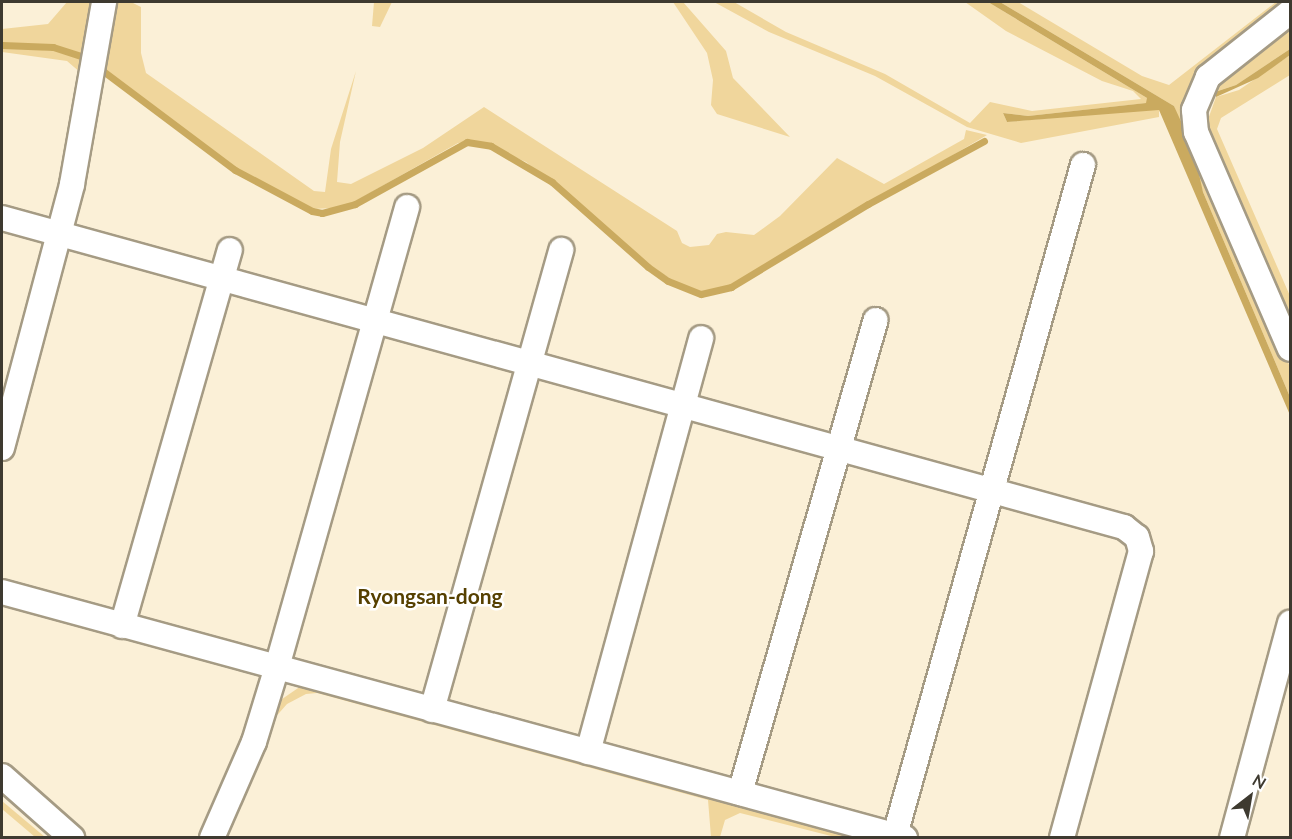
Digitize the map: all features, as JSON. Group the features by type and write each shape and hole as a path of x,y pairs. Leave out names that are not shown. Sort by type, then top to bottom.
{"street":[{"path":"2,448 56,233 72,184 104,2"},
{"path":"1290,12 1208,77 1194,111 1196,132 1290,349"},
{"path":"2,592 900,836 992,491 1083,165"},
{"path":"212,837 254,742 407,207"},
{"path":"2,218 1124,527 1137,537 1142,551 1062,837"},
{"path":"122,626 230,250"},
{"path":"432,710 531,365 561,250"},
{"path":"740,793 876,320"},
{"path":"588,752 681,404 701,338"},
{"path":"1232,837 1290,623"},
{"path":"2,776 72,837"}],"shaded area":[{"path":"67,2 95,2 85,55 53,45 2,43 2,29 48,24"},
{"path":"109,2 131,2 141,7 141,53 146,73 314,191 325,192 331,149 356,71 340,142 337,182 351,184 423,148 484,107 677,231 682,243 690,247 709,245 717,234 726,232 754,235 780,216 837,158 884,184 964,139 966,130 987,135 730,286 701,292 684,287 650,266 526,162 479,141 458,143 354,202 334,208 312,209 286,197 236,169 100,67"},
{"path":"374,2 392,2 380,27 372,26"},
{"path":"673,2 683,2 726,51 733,78 790,137 717,114 711,105 713,80 707,53"},
{"path":"714,2 734,2 786,32 885,74 970,123 990,102 1032,111 1141,99 1133,91 1102,81 1006,31 965,2 988,2 1147,98 1147,103 1028,116 1003,113 1007,122 1155,108 1159,110 1159,117 1021,143 967,127 875,76 769,32"},
{"path":"988,2 1000,2 1174,106 1193,148 1203,192 1290,397 1290,415 1159,110 1007,122 1003,113 1028,116 1146,103 1147,98"},
{"path":"1000,2 1018,2 1142,76 1169,85 1276,2 1290,2 1197,78 1203,165 1290,367 1290,397 1203,192 1174,106"},
{"path":"1290,22 1290,49 1236,85 1215,92 1228,71"},
{"path":"2,47 69,52 83,59 81,73 67,61 2,52"},
{"path":"1290,49 1290,55 1258,78 1216,97 1215,92 1236,85"},
{"path":"1290,55 1290,75 1221,118 1217,129 1290,296 1290,325 1206,125 1216,97 1239,90"},
{"path":"301,686 873,837 835,837 740,813 725,820 720,837 711,837 708,800 317,693 306,694 287,704 258,737 272,706"},
{"path":"2,801 45,837 35,837 2,809"}],"waterway":[{"path":"2,45 53,47 84,57"},
{"path":"99,68 235,170 312,211 322,213 355,204 467,142 491,146 552,182 648,267 668,281 701,294 731,287 868,204 984,141"}],"district":[{"name":"Ryongsan-dong","path":"430,596"}]}
